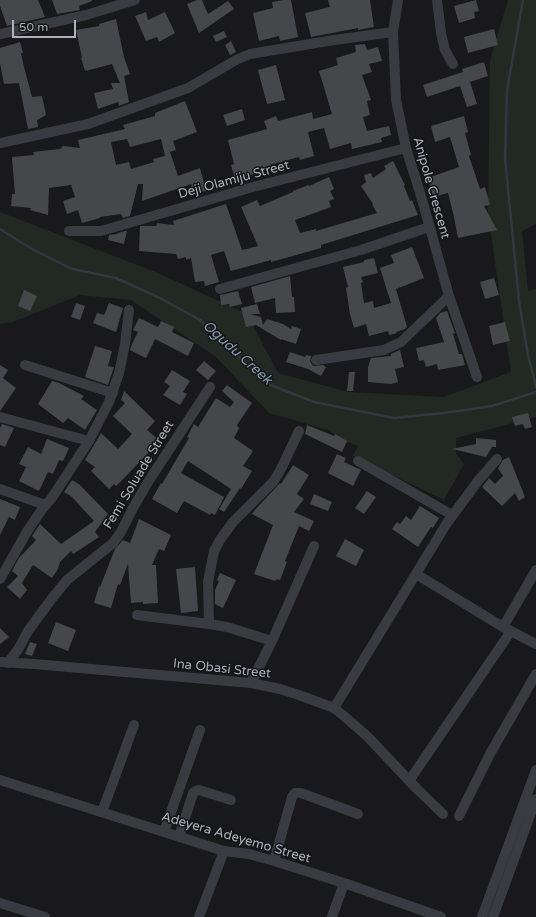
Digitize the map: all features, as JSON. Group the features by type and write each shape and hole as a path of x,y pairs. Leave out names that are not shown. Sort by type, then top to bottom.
{"street":[{"path":"0,34 86,15 135,0"},
{"name":"Anipole Crescent","path":"398,0 392,32 396,100 406,148 449,296 477,377"},
{"path":"437,0 442,38 445,50 453,64"},
{"path":"0,143 88,124 188,88 236,60 250,54 392,32"},
{"name":"Deji Olamiju Street","path":"69,231 101,231 253,187 406,148"},
{"path":"220,289 361,250 429,228"},
{"path":"316,360 384,350 401,342 449,296"},
{"path":"0,579 28,530 64,479 88,441 113,393 125,344 129,310"},
{"path":"25,365 113,393"},
{"name":"Femi Soluade Street","path":"4,663 52,597 67,580 113,543 121,532 148,482 210,387"},
{"path":"0,417 88,441"},
{"path":"208,624 208,582 214,551 233,522 273,482 281,469 299,431"},
{"path":"334,708 452,516 478,481 497,459"},
{"path":"358,461 452,516"},
{"path":"0,490 45,505"},
{"path":"250,683 272,641 314,546"},
{"path":"409,781 507,629 536,570"},
{"path":"416,574 507,629 536,644"},
{"path":"137,616 227,627 272,641"},
{"name":"Ina Obasi Street","path":"4,663 250,683 286,691 334,708 367,736 409,781 443,814"},
{"path":"458,816 491,752 536,674"},
{"path":"102,812 134,724"},
{"path":"164,832 200,730"},
{"path":"482,917 536,770"},
{"name":"Adeyera Adeyemo Street","path":"0,780 224,851 249,854 274,861 344,883 441,917"},
{"path":"179,836 193,793 199,790 231,800"},
{"path":"274,861 292,797 295,793 301,793 358,814"},
{"path":"493,917 536,799"},
{"path":"199,917 224,851"},
{"path":"332,917 344,883"},
{"path":"0,903 45,917"}],"shaded area":[{"path":"508,0 536,0 536,224 522,231 528,291 536,289 536,417 456,438 456,454 464,464 444,500 353,456 358,446 345,441 328,430 269,413 215,356 131,300 80,295 13,322 0,324 0,212 158,273 247,314 278,373 348,392 444,397 511,372 488,214 490,60"}],"building":[{"path":"0,0 38,0 45,17 7,26 0,6"},
{"path":"52,0 92,1 79,6 80,10 57,14"},
{"path":"197,0 202,0 208,14 228,1 234,9 199,33 187,4"},
{"path":"291,0 298,37 280,41 279,36 259,41 253,13 273,8 272,2"},
{"path":"328,0 370,0 374,27 358,30 358,28 311,37 305,13 330,7"},
{"path":"476,0 479,11 474,12 475,18 459,23 454,6"},
{"path":"146,12 148,20 165,12 175,33 159,42 157,37 146,41 135,16"},
{"path":"116,19 124,57 130,74 124,76 129,102 119,106 118,102 98,109 94,93 113,89 111,83 120,83 112,64 85,71 76,30 99,26 99,24"},
{"path":"494,29 498,45 468,53 464,37"},
{"path":"224,31 227,37 216,42 213,36"},
{"path":"231,41 236,52 230,55 225,45"},
{"path":"20,42 23,53 21,53 32,97 42,96 46,115 37,120 38,127 28,129 19,83 4,84 0,63 0,48"},
{"path":"365,44 367,50 378,47 382,61 369,64 372,72 362,75 371,100 367,101 370,115 363,117 367,131 389,126 391,135 381,138 382,142 352,149 351,143 330,149 324,128 308,132 314,156 300,160 299,157 270,165 271,170 235,179 231,165 234,164 228,140 267,129 264,121 276,116 278,121 312,112 313,119 332,114 319,71 338,65 336,58 356,52 355,45"},
{"path":"484,62 488,76 470,82 477,104 467,107 460,86 427,97 423,85 463,72 462,69"},
{"path":"276,65 285,100 267,104 258,70"},
{"path":"185,101 197,132 173,141 176,150 170,152 178,176 200,168 206,191 193,194 191,184 142,201 143,184 138,184 130,216 123,218 121,214 100,217 82,223 78,210 67,214 63,201 75,197 71,185 49,188 48,215 30,210 31,208 11,206 12,194 15,194 12,157 34,155 33,152 60,149 63,146 80,148 78,140 125,129 123,125 155,116 155,113","holes":["127,139 130,147 161,139 165,156 153,159 154,162 131,169 129,162 116,165 111,142"]},
{"path":"242,109 245,120 227,126 223,115"},
{"path":"464,116 468,132 465,133 471,155 469,156 480,189 485,187 490,205 484,206 497,230 458,238 448,193 433,197 428,178 459,167 450,137 435,142 431,126"},
{"path":"393,161 405,185 404,186 410,201 412,200 418,215 321,245 321,248 231,271 224,251 211,255 219,282 205,286 204,281 195,282 191,258 186,260 186,257 178,259 176,254 139,251 140,226 156,226 157,223 174,225 173,221 226,204 242,250 258,246 241,207 257,200 260,206 329,177 334,189 330,191 334,199 329,201 331,207 295,220 300,233 316,229 316,231 377,213 361,186 366,182 364,175 371,173 373,178 386,169 384,166"},
{"path":"127,231 124,244 108,240 109,235"},
{"path":"412,247 424,278 396,289 407,327 396,332 397,333 389,335 388,331 369,336 366,324 354,328 350,314 346,288 348,287 343,267 374,258 378,273 361,277 363,282 361,283 364,303 373,301 374,308 391,303 380,268 394,263 391,255"},
{"path":"290,276 295,312 276,313 275,298 255,303 251,287"},
{"path":"494,278 499,295 485,299 480,282"},
{"path":"24,290 37,296 30,311 18,306"},
{"path":"238,291 242,304 230,307 229,304 221,305 220,295"},
{"path":"76,303 85,306 80,320 71,317"},
{"path":"109,303 123,308 116,332 93,323 97,313 104,315"},
{"path":"257,304 260,314 250,314 261,317 263,325 267,319 283,324 291,329 292,326 301,329 296,344 281,340 256,325 246,327 241,308"},
{"path":"447,311 455,333 453,334 459,354 462,354 465,365 438,370 437,364 426,367 424,360 419,361 416,348 444,342 436,318 440,313"},
{"path":"139,318 158,327 161,321 174,327 172,332 194,343 188,356 155,339 146,358 130,350 138,332 133,330"},
{"path":"505,322 510,341 493,345 489,326"},
{"path":"95,346 112,351 108,366 114,367 108,385 85,377"},
{"path":"400,350 404,367 395,369 398,382 391,384 368,382 368,367 371,358 391,356 391,354"},
{"path":"290,352 305,357 306,355 311,356 310,361 313,366 323,365 326,367 321,376 308,369 286,362"},
{"path":"204,361 216,371 208,380 196,370"},
{"path":"0,365 8,370 3,378 16,388 0,411"},
{"path":"172,370 190,381 183,392 187,394 180,405 163,395 170,386 164,382"},
{"path":"349,372 355,372 353,391 347,391"},
{"path":"52,381 84,396 81,399 97,410 85,430 68,418 63,423 38,404"},
{"path":"227,385 252,403 237,425 239,428 234,438 253,451 243,466 252,471 224,512 219,509 231,489 188,461 181,473 224,497 215,515 211,513 210,515 184,501 177,513 152,499 189,438 187,437 194,424 198,427 216,398 230,407 234,402 222,391"},
{"path":"124,391 155,421 147,430 161,442 156,451 152,449 116,486 114,484 109,489 91,471 95,467 85,460 101,433 118,449 132,434 113,416 125,403 121,400"},
{"path":"528,413 532,427 525,429 523,424 515,426 512,417"},
{"path":"2,424 14,428 5,447 0,445 0,428"},
{"path":"307,425 334,436 335,434 347,441 342,452 305,434"},
{"path":"476,438 496,440 496,447 492,447 486,457 452,449 476,444"},
{"path":"47,439 69,448 63,461 59,460 53,474 48,472 39,491 19,481 26,467 19,464 28,447 41,454"},
{"path":"337,454 346,458 344,462 361,470 353,486 328,473"},
{"path":"509,457 525,497 519,501 515,493 502,506 482,487 489,478 495,484 503,476 498,468 503,460"},
{"path":"293,465 309,475 297,494 304,499 294,512 314,521 309,531 299,526 285,561 287,562 280,580 277,579 275,581 254,574 273,525 252,514 280,483 281,484"},
{"path":"72,480 80,485 108,514 95,532 99,537 73,554 71,551 60,562 58,569 52,578 33,565 22,583 27,590 20,599 7,587 18,576 12,571 19,558 36,540 32,536 40,524 61,544 94,521 71,496 64,492"},
{"path":"367,491 376,497 364,514 355,508"},
{"path":"314,494 332,502 328,511 310,504"},
{"path":"0,499 20,507 15,520 9,517 0,535"},
{"path":"420,506 439,518 433,528 431,527 418,547 392,529 397,522 400,524 406,516 411,520"},
{"path":"139,519 171,535 164,551 159,549 152,565 156,565 158,603 131,603 128,564 120,585 118,584 111,608 94,603 99,586 100,587 115,549 123,540 130,543"},
{"path":"345,539 364,550 356,566 336,556"},
{"path":"195,567 198,611 181,613 176,569"},
{"path":"220,573 236,580 223,608 215,604 215,590 219,581 217,580"},
{"path":"56,622 76,630 68,651 48,643"},
{"path":"0,628 9,637 0,644"},
{"path":"30,642 37,644 32,656 25,654"}],"waterway":[{"path":"523,0 507,90 505,158 519,301 528,355 536,387"},
{"name":"Ogudu Creek","path":"0,229 32,249 72,269 116,278 162,299 200,320 268,384 314,402 394,418 492,406 536,392"}]}
